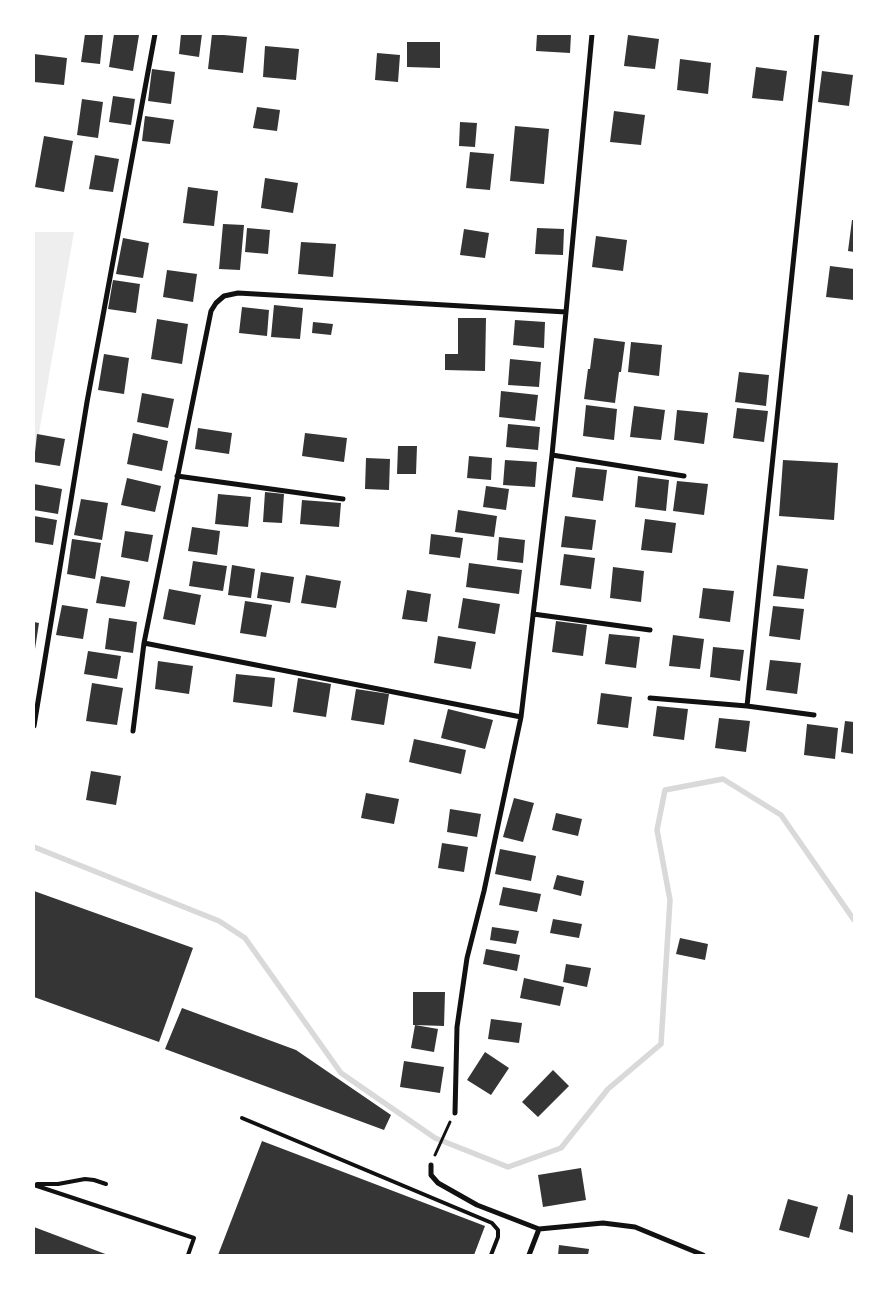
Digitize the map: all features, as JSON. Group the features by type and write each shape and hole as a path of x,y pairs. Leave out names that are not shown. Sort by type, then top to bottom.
{"street":[{"path":"34,726 87,402 154,34"},
{"path":"455,1113 457,1027 467,958 484,892 521,717 552,455 592,34"},
{"path":"747,706 817,34"},
{"path":"133,731 144,643 210,311 216,303 224,296 238,293 566,312"},
{"path":"552,455 684,476"},
{"path":"177,476 343,499"},
{"path":"533,614 650,630"},
{"path":"144,643 521,717"},
{"path":"650,698 747,706 814,715"},
{"path":"431,1165 431,1175 438,1183 477,1205 539,1229 603,1223 635,1227 703,1255"},
{"path":"529,1255 539,1229"}],"lane":[{"path":"242,1118 492,1223 498,1230 498,1237 491,1255"},
{"path":"34,1184 58,1184 86,1179 106,1184"},
{"path":"34,1184 194,1238 188,1255"}],"path":[{"path":"431,1165 455,1113"}],"shaded area":[{"path":"34,232 74,232 34,462"}],"building":[{"path":"85,34 103,34 100,64 81,62"},
{"path":"114,34 139,35 133,71 109,67"},
{"path":"181,34 202,34 199,57 179,54"},
{"path":"212,34 247,37 243,73 208,69"},
{"path":"537,34 571,34 570,53 536,51"},
{"path":"628,35 659,39 655,69 624,66"},
{"path":"407,42 440,42 440,68 407,67"},
{"path":"265,46 299,49 296,80 263,77"},
{"path":"377,53 400,55 398,82 375,80"},
{"path":"34,54 67,58 64,85 34,82"},
{"path":"680,59 711,63 708,94 677,90"},
{"path":"756,67 787,71 783,101 752,98"},
{"path":"152,69 175,72 171,104 148,101"},
{"path":"822,71 853,75 849,106 818,102"},
{"path":"113,96 135,99 131,125 109,122"},
{"path":"82,99 103,102 98,138 77,135"},
{"path":"257,107 280,110 277,131 253,128"},
{"path":"614,111 645,115 641,145 610,142"},
{"path":"145,116 174,120 170,144 142,141"},
{"path":"460,122 477,123 475,147 459,146"},
{"path":"515,126 549,129 544,184 510,181"},
{"path":"44,136 73,141 64,192 35,187"},
{"path":"470,152 494,154 490,190 466,188"},
{"path":"95,155 119,159 113,192 89,189"},
{"path":"265,178 298,183 293,213 261,208"},
{"path":"188,187 218,191 214,226 183,223"},
{"path":"852,220 854,220 854,252 848,251"},
{"path":"223,224 244,225 240,270 219,269"},
{"path":"247,228 270,230 268,254 245,252"},
{"path":"537,228 564,229 563,255 535,254"},
{"path":"464,229 489,233 485,258 460,255"},
{"path":"596,236 627,240 623,271 592,267"},
{"path":"123,238 149,243 143,278 116,274"},
{"path":"301,242 336,244 333,277 298,274"},
{"path":"830,266 854,269 854,300 826,297"},
{"path":"167,270 197,274 193,302 163,297"},
{"path":"113,280 140,284 136,313 108,309"},
{"path":"274,305 303,308 300,339 271,337"},
{"path":"242,307 269,310 267,336 239,333"},
{"path":"458,318 486,318 485,371 445,370 445,354 458,354"},
{"path":"157,319 188,324 182,364 151,359"},
{"path":"515,320 545,322 544,348 513,345"},
{"path":"313,322 333,324 331,335 312,333"},
{"path":"594,338 625,342 615,403 584,399"},
{"path":"631,342 662,345 659,376 628,372"},
{"path":"104,354 129,358 124,394 98,390"},
{"path":"510,359 541,362 539,387 508,385"},
{"path":"739,372 769,375 766,406 735,402"},
{"path":"501,391 538,395 535,421 499,417"},
{"path":"142,393 174,399 168,428 137,422"},
{"path":"586,405 617,409 614,440 583,436"},
{"path":"634,406 665,410 661,440 630,437"},
{"path":"737,408 768,411 764,442 733,438"},
{"path":"677,410 708,413 704,444 674,440"},
{"path":"508,424 540,427 538,450 506,447"},
{"path":"198,428 232,433 229,454 195,449"},
{"path":"133,433 168,441 162,471 127,464"},
{"path":"305,433 347,438 344,462 302,456"},
{"path":"37,434 65,439 60,466 34,462"},
{"path":"398,446 417,446 416,474 397,474"},
{"path":"469,456 492,458 491,480 467,478"},
{"path":"366,458 390,459 389,490 365,489"},
{"path":"505,460 537,462 535,487 503,485"},
{"path":"783,460 838,463 834,520 779,516"},
{"path":"576,467 607,470 603,501 572,497"},
{"path":"638,476 669,480 666,511 635,507"},
{"path":"127,478 161,486 155,512 121,505"},
{"path":"677,481 708,484 704,515 673,511"},
{"path":"34,484 62,489 58,514 34,510"},
{"path":"486,486 509,489 506,510 483,507"},
{"path":"265,492 284,494 282,523 263,522"},
{"path":"218,494 251,497 248,527 215,524"},
{"path":"81,499 108,503 102,540 74,535"},
{"path":"302,500 341,503 339,527 300,524"},
{"path":"458,510 497,516 494,537 455,532"},
{"path":"34,516 57,520 53,545 34,542"},
{"path":"565,516 596,520 592,550 561,547"},
{"path":"645,519 676,523 672,553 641,550"},
{"path":"192,527 220,531 217,555 188,551"},
{"path":"125,531 153,535 148,562 121,557"},
{"path":"431,534 463,538 460,558 429,554"},
{"path":"499,537 525,540 523,563 497,560"},
{"path":"72,539 101,543 95,579 67,574"},
{"path":"564,554 595,558 591,589 560,585"},
{"path":"193,561 227,566 223,591 189,586"},
{"path":"469,563 522,570 519,594 466,587"},
{"path":"232,565 255,569 251,598 228,595"},
{"path":"777,565 808,569 804,599 773,596"},
{"path":"613,567 644,571 641,602 610,598"},
{"path":"261,572 294,577 290,603 257,598"},
{"path":"306,575 341,581 336,608 301,603"},
{"path":"101,576 130,581 125,607 96,603"},
{"path":"703,588 734,591 730,622 699,618"},
{"path":"169,589 201,595 195,625 163,619"},
{"path":"407,590 431,594 427,622 402,619"},
{"path":"463,598 500,604 495,634 458,628"},
{"path":"245,601 272,605 266,637 240,633"},
{"path":"62,605 88,609 83,639 56,635"},
{"path":"773,606 804,609 800,640 769,636"},
{"path":"109,618 137,622 133,653 105,649"},
{"path":"556,621 587,625 583,656 552,652"},
{"path":"34,622 39,623 35,649 34,649"},
{"path":"609,634 640,637 636,668 605,664"},
{"path":"673,635 704,639 700,669 669,666"},
{"path":"438,636 476,642 471,669 434,663"},
{"path":"713,647 744,650 740,681 710,677"},
{"path":"88,651 121,656 117,679 84,674"},
{"path":"770,660 801,663 797,694 766,690"},
{"path":"158,661 193,666 189,694 155,689"},
{"path":"236,674 275,678 272,707 233,702"},
{"path":"298,678 331,684 326,717 293,712"},
{"path":"92,683 123,688 117,725 86,721"},
{"path":"356,689 389,694 384,725 351,720"},
{"path":"601,693 632,697 628,728 597,724"},
{"path":"657,706 688,709 684,740 653,736"},
{"path":"448,709 493,720 485,749 441,738"},
{"path":"719,718 750,721 746,752 715,748"},
{"path":"845,721 854,722 854,754 841,752"},
{"path":"807,724 838,728 835,759 804,755"},
{"path":"414,739 466,750 461,774 409,762"},
{"path":"91,771 121,776 116,805 86,800"},
{"path":"366,793 399,799 394,824 361,818"},
{"path":"514,798 534,803 523,842 503,837"},
{"path":"450,809 481,814 477,837 447,832"},
{"path":"556,813 582,819 578,836 552,830"},
{"path":"442,843 468,847 464,872 438,868"},
{"path":"500,849 536,856 531,881 495,874"},
{"path":"557,875 584,881 581,896 553,889"},
{"path":"503,887 541,894 537,912 499,905"},
{"path":"34,891 193,948 159,1042 34,997"},
{"path":"553,919 582,924 579,938 550,933"},
{"path":"492,927 519,931 516,944 490,940"},
{"path":"680,938 708,944 705,960 676,954"},
{"path":"486,949 520,955 517,971 483,964"},
{"path":"566,964 591,968 587,987 563,982"},
{"path":"524,978 564,987 560,1006 520,998"},
{"path":"413,992 445,992 444,1026 413,1025"},
{"path":"182,1008 296,1050 391,1115 384,1130 165,1049"},
{"path":"491,1019 522,1023 519,1043 488,1039"},
{"path":"415,1025 438,1029 434,1052 411,1048"},
{"path":"485,1052 509,1068 491,1095 467,1080"},
{"path":"404,1061 444,1067 440,1093 400,1087"},
{"path":"553,1070 569,1086 538,1117 522,1102"},
{"path":"262,1141 485,1226 474,1255 218,1255"},
{"path":"581,1168 586,1200 543,1207 538,1175"},
{"path":"848,1194 854,1196 854,1233 839,1229"},
{"path":"788,1199 818,1207 809,1238 779,1230"},
{"path":"34,1227 108,1255 34,1255"},
{"path":"559,1245 589,1249 588,1255 558,1255"}],"waterway":[{"path":"34,847 219,921 245,938 341,1073 435,1138 508,1167 561,1148 608,1089 661,1044 670,900 657,830 665,790 723,779 781,815 854,920"}]}
